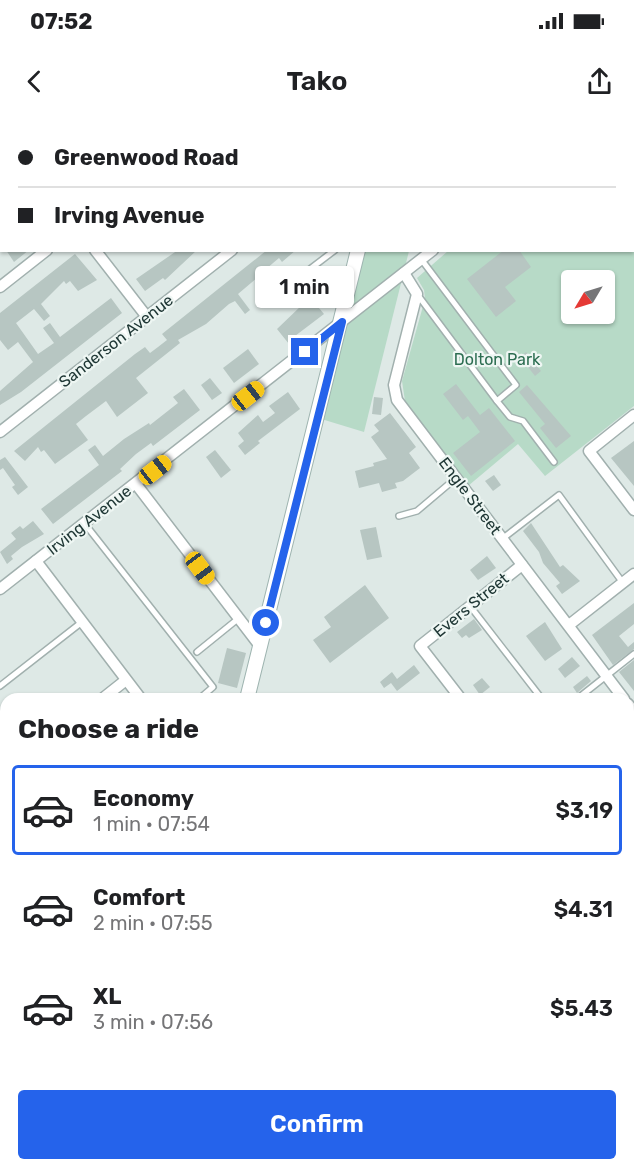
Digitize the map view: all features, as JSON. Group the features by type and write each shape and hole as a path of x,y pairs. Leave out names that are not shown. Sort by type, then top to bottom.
{"street":[{"path":"0,287 44,252"},
{"path":"97,252 147,317"},
{"name":"Sanderson Avenue","path":"0,432 229,252"},
{"path":"248,693 358,252"},
{"name":"Irving Avenue","path":"2,583 36,561 136,484 430,252"},
{"path":"404,273 417,294"},
{"name":"Engle Street","path":"417,294 394,392 397,400 620,693"},
{"path":"632,503 589,451 634,415"},
{"path":"136,484 260,646"},
{"path":"36,561 136,693"},
{"name":"Evers Street","path":"456,693 420,646 522,565"},
{"path":"569,625 634,574"},
{"path":"110,693 126,680"}],"lane":[{"path":"293,282 331,252"},
{"path":"421,259 516,385 497,401"},
{"path":"417,294 510,417 523,421 554,462"},
{"path":"399,516 417,511 456,478"},
{"path":"502,539 559,495 623,583"},
{"path":"84,524 213,687 206,693"},
{"path":"470,606 537,693"},
{"path":"197,652 239,618"},
{"path":"0,686 82,622"},
{"path":"584,693 634,654"}],"green space":[{"path":"359,252 409,252 364,432 318,418"},
{"name":"Dolton Park","path":"447,252 634,252 634,406 545,476 518,444 468,486 405,401 402,381 425,299 424,290 417,278"}],"building":[{"path":"7,252 26,252 14,262"},
{"path":"175,252 195,252 165,280 163,278 145,291 136,279"},
{"path":"264,252 294,252 282,262 279,258 266,269 270,275 260,283 257,278 238,294 250,310 245,314 235,301 229,304 206,324 178,340 180,343 136,378 148,393 117,417 106,401 76,424 88,440 55,464 44,450 41,452 38,447 25,461 14,451 135,354 145,347 150,353 167,340 162,334"},
{"path":"501,252 520,252 531,267 505,287 516,301 496,317 467,279"},
{"path":"75,254 97,280 78,291 70,281 66,284 64,281 41,304 50,316 44,321 34,309 16,323 38,354 54,343 43,328 50,323 60,337 111,298 122,313 21,392 0,405 0,391 33,362 18,342 8,350 0,340 0,313"},
{"path":"288,268 294,275 288,281 290,285 299,284 324,314 295,336 289,344 277,329 302,305 280,275"},
{"path":"248,349 259,364 234,383 223,368"},
{"path":"526,352 541,371 535,376 520,357"},
{"path":"210,378 222,393 212,400 201,385"},
{"path":"456,384 480,415 489,408 515,441 471,476 453,453 480,432 468,416 463,420 443,394"},
{"path":"527,385 571,436 556,448 540,428 545,424 519,392"},
{"path":"184,389 200,410 153,446 151,443 136,454 120,469 122,471 53,524 41,509 99,465 88,450 95,445 103,456 124,439 149,423 150,425 178,403 173,397"},
{"path":"288,392 300,409 258,441 260,443 245,455 238,446 244,441 238,433 258,415 263,422 275,413 269,406"},
{"path":"374,397 383,398 381,415 372,414"},
{"path":"390,413 416,447 409,453 420,468 403,481 395,483 397,488 382,492 379,483 359,488 355,471 374,466 373,463 387,459 371,437 379,431 374,425"},
{"path":"634,441 634,486 611,458"},
{"path":"215,450 231,470 221,478 206,457"},
{"path":"5,457 28,487 18,495 12,487 15,485 3,468 0,470 0,460"},
{"path":"494,475 501,485 493,491 485,481"},
{"path":"33,521 44,534 22,547 11,556 13,559 7,564 0,552 16,539 11,533 20,526 23,529"},
{"path":"531,523 560,567 563,565 580,581 562,594 556,586 560,583 543,563 539,552 523,531"},
{"path":"376,527 382,557 367,560 360,530"},
{"path":"487,556 496,568 478,580 470,570"},
{"path":"365,585 389,618 330,663 313,640 331,627 324,617"},
{"path":"634,603 634,624 619,636 628,647 634,642 634,649 613,665 592,635"},
{"path":"474,619 482,630 469,638 466,635 462,638 457,632"},
{"path":"545,622 562,649 545,661 526,636"},
{"path":"227,648 246,653 237,688 218,683"},
{"path":"572,657 580,666 565,678 558,669"},
{"path":"634,660 634,691 619,672"},
{"path":"414,665 420,673 397,691 391,683 384,688 380,682 392,672 397,679"},
{"path":"587,676 591,681 577,693 573,687"},
{"path":"482,678 490,687 482,693 479,693 473,685"}],"route":[{"path":"266,623 342,322 305,352"}]}
